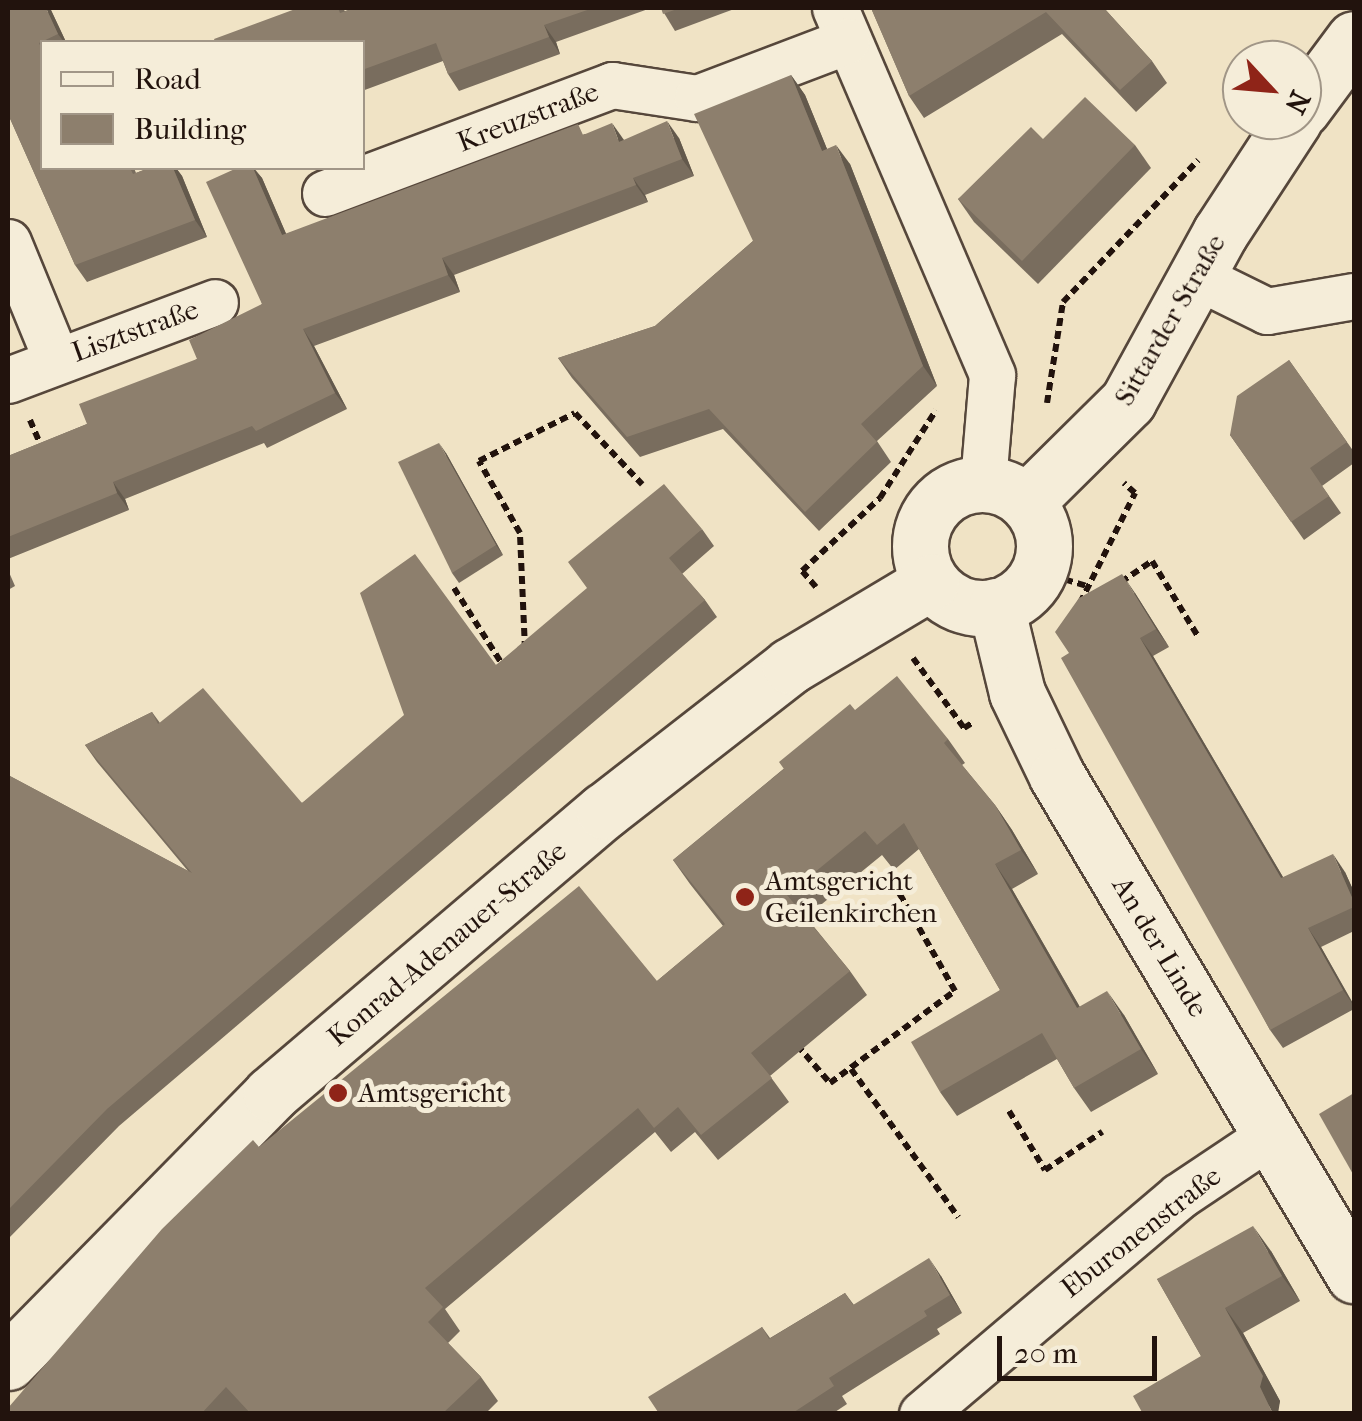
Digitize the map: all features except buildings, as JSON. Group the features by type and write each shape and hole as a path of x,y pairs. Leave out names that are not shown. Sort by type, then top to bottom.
{"street":[{"name":"Kreuzstraße","path":"325,193 612,84 696,98 841,24 992,375 1004,493"},
{"path":"1322,82 1354,39"},
{"name":"Sittarder Straße","path":"1004,493 1128,400 1282,140"},
{"name":"Lisztstraße","path":"8,242 56,359"},
{"path":"1198,278 1267,310 1354,296"},
{"name":"Lisztstraße","path":"8,380 215,302"},
{"path":"950,492 1004,493 1042,535 1038,572 1028,588 996,606 960,603 931,582 920,550 926,516 950,492"},
{"name":"Konrad-Adenauer-Straße","path":"8,1362 270,1094 604,811 790,666 931,582"},
{"name":"An der Linde","path":"996,606 1018,693 1057,776 1274,1133 1354,1275"},
{"name":"Eburonenstraße","path":"922,1414 1178,1196 1274,1133"}],"path":[{"path":"526,668 520,533 479,462 575,413 642,484"},
{"path":"1114,586 1152,562 1199,638"},
{"path":"1038,572 1102,595"},
{"path":"454,588 506,669 495,676"},
{"path":"792,1039 830,1084 955,991 899,893"},
{"path":"851,1069 958,1217"},
{"path":"1008,1111 1045,1170 1102,1132"}],"place":[{"name":"Amtsgericht Geilenkirchen","path":"745,897"},
{"name":"Amtsgericht","path":"338,1093"}]}
